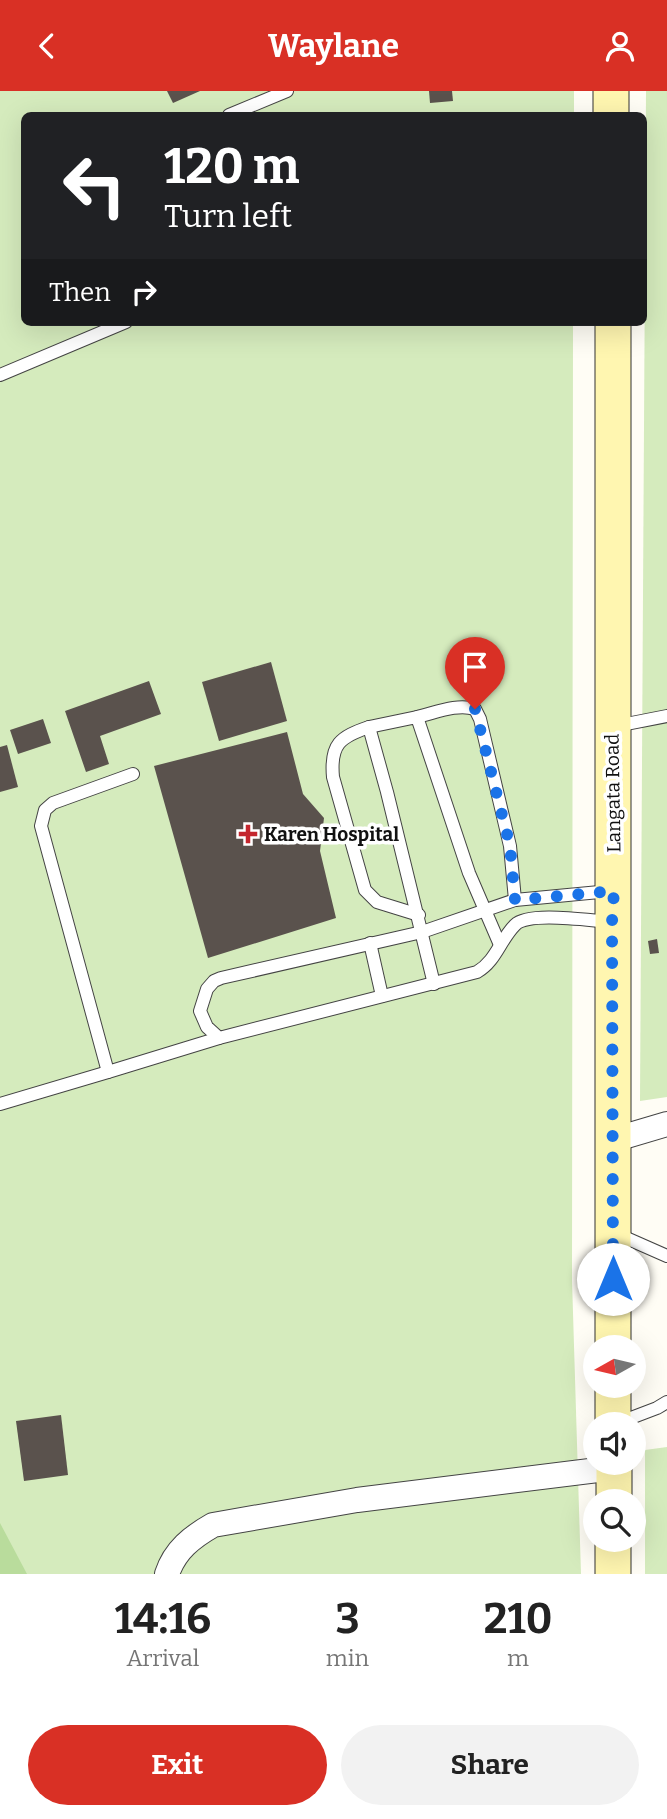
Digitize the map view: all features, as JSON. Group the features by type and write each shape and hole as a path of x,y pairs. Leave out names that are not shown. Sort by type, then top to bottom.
{"main road":[{"path":"611,91 611,112"},
{"name":"Langata Road","path":"613,326 613,1335"},
{"path":"613,1552 613,1574"}],"street":[{"path":"613,1140 667,1124"},
{"path":"167,1574 171,1561 184,1545 213,1525 357,1500 614,1478"}],"lane":[{"path":"236,112 288,91"},
{"path":"0,375 116,326"},
{"path":"419,915 377,902 365,890 331,763 338,743 349,734 457,707 468,706 475,709 510,846 515,900"},
{"path":"612,726 667,716"},
{"path":"417,717 468,873 500,945"},
{"path":"369,727 419,915 434,984"},
{"path":"108,1072 41,826 41,817 53,803 133,774"},
{"path":"219,1038 207,1027 200,1011 207,989 214,982 244,971 422,932 515,900 613,906"},
{"path":"0,1104 219,1038 477,972 488,966 516,923 531,918 613,906"},
{"path":"370,943 382,996"},
{"path":"614,1233 667,1255"},
{"path":"646,1412 667,1402"}],"green space":[{"path":"0,91 574,91 574,112 21,112 21,326 573,326 572,1280 581,1574 0,1574"},
{"path":"646,91 667,91 667,1097 640,1101 645,326 647,326"},
{"path":"667,1447 667,1574 645,1574 646,1450"},
{"path":"0,1523 27,1574 0,1574"}],"building":[{"path":"167,91 200,91 173,103"},
{"path":"429,91 452,91 453,101 430,103"},
{"path":"271,662 287,721 219,741 202,682"},
{"path":"149,681 161,714 100,736 109,764 86,772 65,711"},
{"path":"43,719 51,743 18,754 10,730"},
{"name":"Karen Hospital","path":"287,732 303,794 324,818 320,851 336,918 208,958 154,766"},
{"path":"7,745 18,787 0,792 0,747"},
{"path":"657,939 659,953 650,954 648,941"},
{"path":"61,1415 68,1475 24,1481 16,1421"}],"place":[{"name":"Karen Hospital","path":"248,834"}],"route":[{"path":"475,709 480,719 510,846 515,900 614,891 613,1279"}]}
